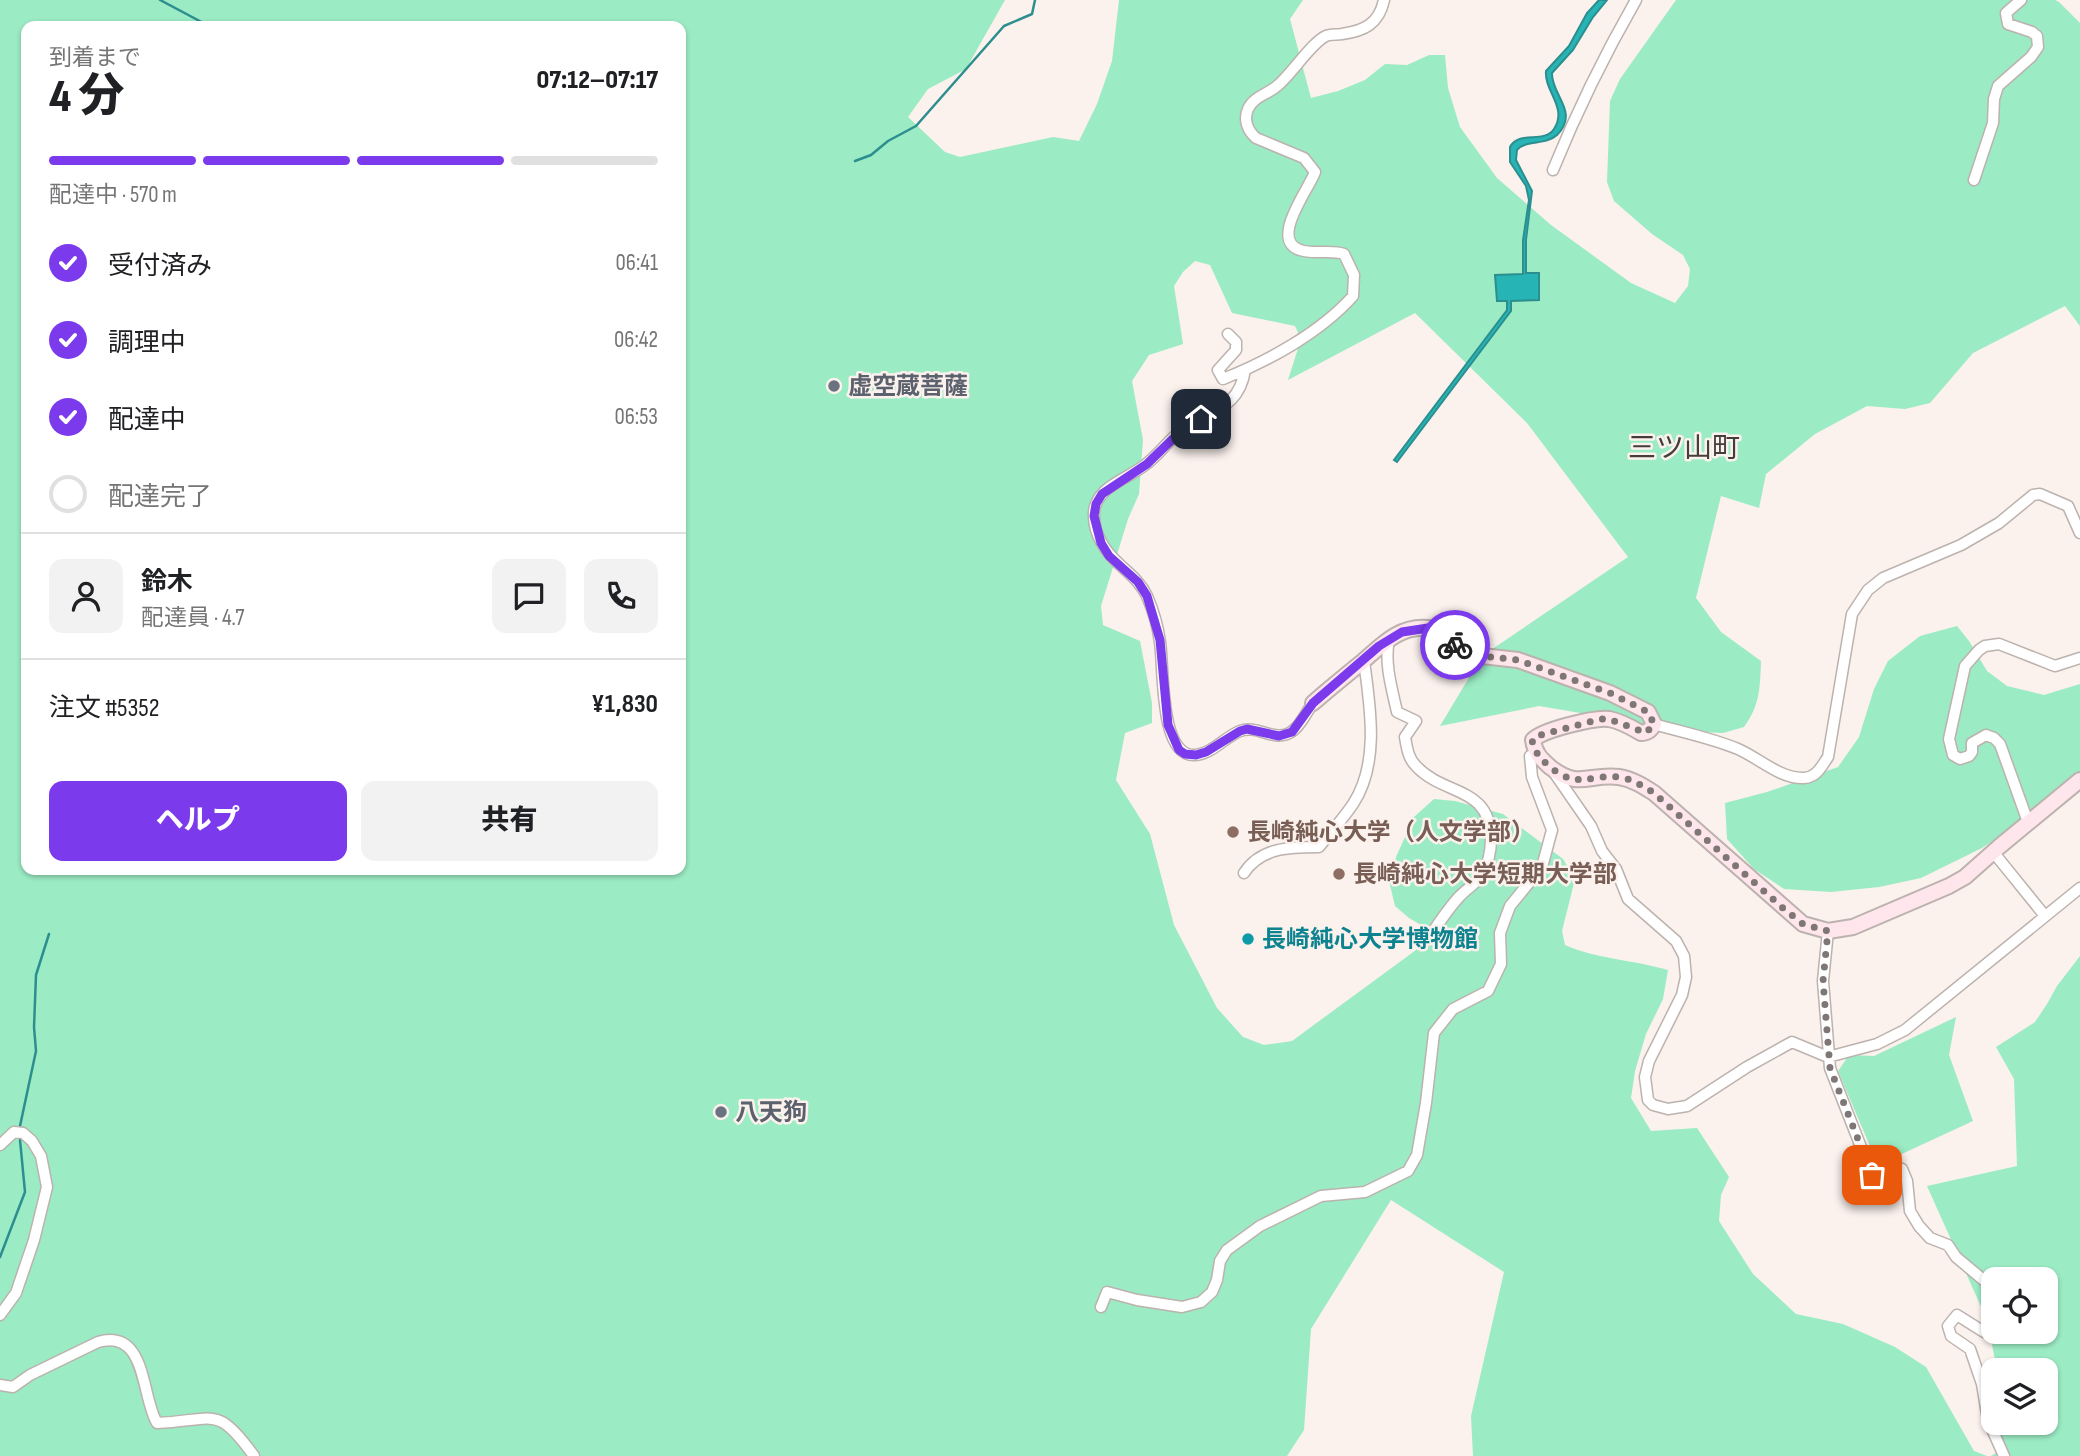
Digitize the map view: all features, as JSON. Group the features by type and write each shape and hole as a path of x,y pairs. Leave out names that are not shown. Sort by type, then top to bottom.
{"street":[{"path":"1228,334 1236,341 1236,350 1218,370 1223,379 1245,370 1307,335 1353,296 1354,275 1344,254 1299,250 1292,245 1288,235 1291,219 1315,172 1304,158 1256,138 1247,125 1246,117 1248,107 1255,99 1275,88 1326,36 1356,32 1368,27 1376,20 1384,0"},
{"path":"1553,170 1600,67 1636,0"},
{"path":"1974,180 1993,123 1994,99 1998,86 2031,57 2038,47 2037,36 2032,32 2007,24 2006,13 2021,0"},
{"path":"1245,370 1237,393 1229,403 1184,428 1147,464 1102,494 1096,504 1095,527 1109,556 1138,582 1147,596 1160,640 1168,725 1179,750 1185,754 1206,752 1247,729 1279,736 1292,732 1313,703 1389,640 1413,628 1428,628 1459,647 1482,656 1518,660 1610,693 1648,712 1654,724 1738,749 1787,774 1803,778 1814,775 1828,757 1852,614 1868,590 1883,578 1961,545 1999,523 2033,495 2040,494 2068,506 2080,533"},
{"path":"1389,640 1389,674 1397,712 1416,721 1405,737 1410,758 1427,774 1480,803 1490,820 1491,842 1481,877 1459,897 1427,940"},
{"path":"2028,822 2000,744 1994,738 1986,735 1977,738 1972,743 1969,756 1960,759 1953,755 1950,739 1965,666 1985,646 1999,644 2055,666 2080,658"},
{"path":"1244,873 1250,864 1279,848 1319,847 1354,803 1369,755 1370,711 1364,661"},
{"path":"1539,757 1532,740 1557,729 1609,719 1646,733 1654,724"},
{"path":"1101,1307 1107,1292 1182,1307 1200,1302 1212,1292 1220,1261 1227,1251 1260,1226 1321,1196 1365,1192 1408,1171 1417,1155 1434,1033 1452,1009 1488,991 1501,964 1500,933 1510,906 1542,867 1552,830 1532,776 1530,755 1539,757 1564,777 1617,777 1636,782 1654,793 1803,924 1828,931 1853,927 1938,892 1965,877 2080,780"},
{"path":"1551,767 1591,826 1602,851 1616,869 1628,899 1676,941 1684,956 1686,977 1682,995 1649,1061 1645,1077 1647,1100 1653,1105 1668,1109 1687,1106 1792,1042 1828,1057 1877,1044 1905,1030 2080,888"},
{"path":"1994,853 2045,916"},
{"path":"1828,931 1823,981 1828,1057 1833,1079 1872,1175 1896,1167 1902,1169 1907,1181 1910,1211 1919,1226 1930,1238 1948,1245 1956,1258 1981,1278"},
{"path":"0,1145 14,1132 23,1133 32,1141 41,1156 47,1187 34,1240 16,1293 0,1315"},
{"path":"1981,1330 1957,1315 1948,1326 1951,1336 1970,1349 1982,1384 1988,1420 2004,1456"},
{"path":"0,1385 13,1387 30,1375 98,1342 122,1342 137,1359 151,1413 157,1423 209,1417 226,1422 254,1456"}],"green space":[{"path":"0,0 1005,0 966,69 928,89 908,117 945,152 960,157 1053,137 1079,141 1097,104 1112,61 1119,0 1303,0 1290,19 1311,98 1365,80 1385,64 1407,65 1429,55 1445,55 1448,88 1460,127 1497,178 1551,225 1631,283 1675,303 1688,286 1690,269 1683,255 1652,234 1614,201 1607,182 1610,101 1620,79 1676,0 2055,0 2080,23 2080,326 2065,306 1973,353 1930,403 1905,409 1867,406 1815,434 1766,474 1759,508 1721,496 1696,598 1721,632 1761,661 1756,704 1744,727 1723,733 1657,730 1610,718 1539,706 1440,726 1482,656 1628,557 1527,423 1415,313 1288,380 1301,339 1295,326 1232,313 1210,265 1195,261 1183,272 1174,286 1183,344 1149,355 1132,381 1143,440 1139,494 1128,519 1101,606 1103,625 1140,641 1152,703 1152,723 1125,733 1116,780 1150,834 1174,925 1217,1008 1243,1037 1264,1045 1292,1041 1416,950 1428,929 1395,906 1389,881 1396,857 1414,817 1434,799 1455,801 1503,814 1563,859 1575,879 1562,931 1565,945 1668,970 1663,999 1646,1034 1635,1071 1631,1098 1651,1131 1697,1128 1729,1177 1721,1195 1719,1221 1753,1274 1796,1314 1843,1324 1895,1347 1926,1367 1974,1451 1987,1456 1473,1456 1471,1416 1504,1272 1391,1200 1311,1329 1304,1430 1287,1456 0,1456"},
{"path":"1957,626 1987,671 2007,686 2044,695 2080,684 2080,784 1982,848 1921,878 1879,887 1831,892 1784,889 1754,869 1727,839 1725,803 1767,792 1838,767 1859,737 1874,689 1888,661 1920,636"},
{"path":"2080,956 2080,1456 1991,1456 1999,1451 2000,1435 2058,1435 2058,1358 1995,1358 1992,1344 2058,1344 2058,1267 1981,1267 1981,1307 1927,1186 2017,1166 2014,1079 1996,1047 2035,1022"},
{"path":"1956,1017 1949,1055 1973,1121 1878,1165 1838,1071 1849,1055 1874,1056"}],"water":[{"path":"1599,0 1607,0 1573,50 1552,73 1565,111 1563,127 1552,138 1517,150 1516,160 1532,191 1526,240 1526,273 1539,273 1539,300 1511,301 1511,311 1397,462 1394,460 1507,310 1507,301 1497,301 1495,275 1523,274 1523,240 1529,200 1526,186 1510,162 1510,147 1519,139 1544,136 1554,129 1558,114 1548,86 1546,71 1569,46 1587,13"}],"waterway":[{"path":"160,0 200,21"},
{"path":"855,161 871,155 888,141 916,126 1004,26 1032,14 1035,0"},
{"path":"20,1126 36,1051 36,975 49,934"},
{"path":"0,1257 25,1192 20,1140"}],"way so far":[{"path":"1455,645 1492,659 1518,660 1610,693 1648,712 1654,724 1646,733 1609,719 1600,719 1537,736 1532,740 1534,749 1539,757 1564,777 1586,780 1617,777 1636,782 1654,793 1784,909 1803,924 1828,931 1823,981 1828,1057 1833,1079 1872,1175"}],"place":[{"name":"虚空蔵菩薩","path":"834,386"},
{"name":"長崎純心大学（人文学部）","path":"1233,832"},
{"name":"長崎純心大学短期大学部","path":"1339,874"},
{"name":"長崎純心大学博物館","path":"1248,939"},
{"name":"八天狗","path":"721,1112"}],"district":[{"name":"三ツ山町","path":"1684,447"}],"route":[{"path":"1201,419 1184,428 1147,464 1102,494 1096,504 1094,516 1101,543 1109,556 1138,582 1147,596 1160,640 1168,725 1179,750 1185,754 1196,755 1206,752 1247,729 1279,736 1292,732 1313,703 1325,692 1379,646 1402,632 1413,628 1428,628 1455,645"}]}
